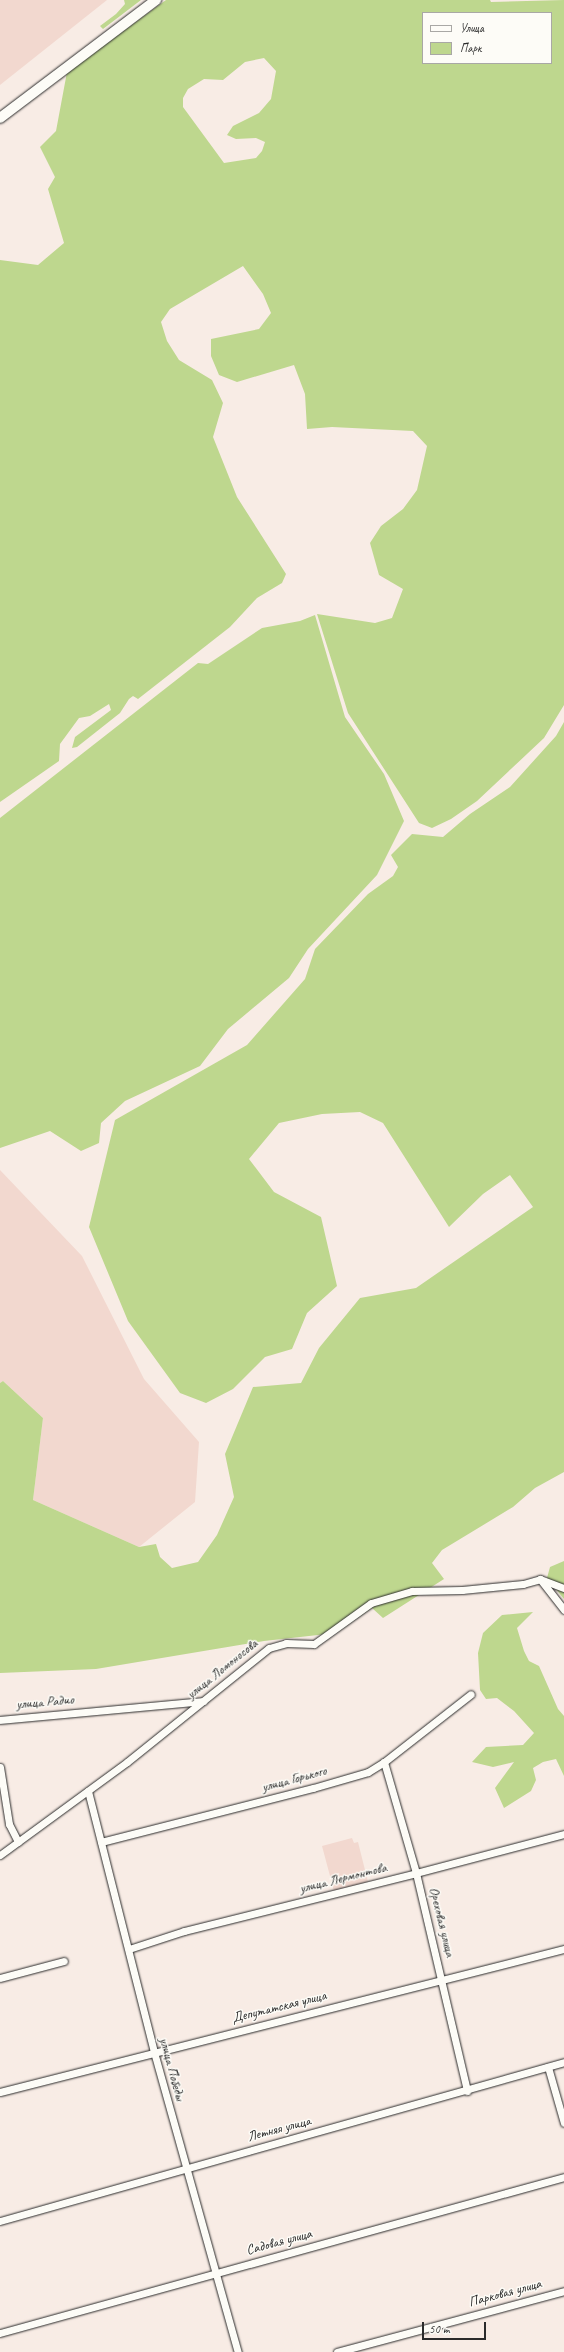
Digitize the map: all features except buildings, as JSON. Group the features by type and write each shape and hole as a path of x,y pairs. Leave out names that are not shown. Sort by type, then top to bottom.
{"street":[{"path":"0,118 156,0"},
{"path":"540,1579 564,1588"},
{"path":"540,1579 564,1610"},
{"name":"улица Ломоносова","path":"0,1855 88,1791 269,1648 286,1644 314,1644 371,1602 412,1591 462,1590 523,1584 540,1579"},
{"name":"улица Горького","path":"101,1842 351,1778 368,1772 384,1762 471,1694"},
{"name":"улица Радио","path":"0,1720 202,1701"},
{"name":"Ореховая улица","path":"384,1762 416,1874 442,1979 467,2091"},
{"path":"0,1767 9,1824 18,1842"},
{"name":"улица Победы","path":"88,1791 154,2052 238,2352"},
{"name":"улица Лермонтова","path":"129,1949 184,1931 416,1874 564,1834"},
{"name":"Депутатская улица","path":"0,2092 564,1949"},
{"path":"0,1978 64,1961"},
{"name":"Летняя улица","path":"0,2221 467,2091 564,2062"},
{"path":"548,2067 564,2123"},
{"name":"Садовая улица","path":"0,2333 564,2177"},
{"name":"Парковая улица","path":"337,2352 564,2291"}],"shaded area":[{"path":"0,0 107,0 0,85"},
{"path":"0,1170 82,1256 144,1379 199,1442 195,1502 139,1547 33,1500 43,1418 3,1381 0,1383"},
{"path":"352,1838 354,1843 358,1842 368,1882 334,1891 322,1846"}],"green space":[{"path":"124,0 141,0 103,29 100,26 116,14 125,4"},
{"path":"166,0 490,0 491,2 564,0 564,705 544,738 477,801 451,819 432,828 419,823 348,713 317,614 375,623 392,618 403,589 379,575 370,543 381,526 403,509 417,490 427,446 413,431 332,427 307,429 305,394 294,365 237,382 219,375 211,356 211,339 259,329 271,313 263,294 243,266 170,309 161,322 167,341 179,360 212,380 223,403 213,437 237,497 286,574 282,583 257,598 230,627 138,699 133,696 129,699 120,713 77,747 72,748 75,737 111,710 109,704 90,716 79,718 60,744 59,761 0,802 0,260 38,265 64,243 48,189 55,177 40,147 56,131 67,72","holes":["264,58 276,71 271,99 259,113 233,126 227,135 236,139 256,138 265,142 262,151 256,158 224,163 183,107 183,98 188,89 204,79 223,80 245,62"]},
{"path":"315,615 345,717 384,774 404,821 377,875 308,949 289,978 228,1029 200,1066 125,1101 101,1123 99,1143 81,1151 50,1131 0,1148 0,818 198,663 208,664 262,628 300,621"},
{"path":"564,722 564,1472 535,1488 513,1507 442,1550 432,1563 444,1579 383,1618 372,1608 336,1633 264,1641 96,1669 0,1673 0,1383 3,1381 43,1418 33,1500 139,1547 156,1544 160,1557 172,1568 198,1562 217,1535 234,1497 225,1454 253,1387 301,1383 319,1348 360,1298 416,1288 533,1207 510,1175 483,1194 449,1227 383,1123 360,1112 322,1114 279,1123 249,1159 274,1192 321,1217 337,1286 307,1313 292,1349 265,1357 233,1389 206,1403 180,1393 128,1321 89,1227 115,1120 247,1045 305,979 315,949 368,894 393,876 398,867 391,855 412,834 443,837 470,814 510,787 556,736"},
{"path":"564,1561 564,1599 547,1578 550,1567"},
{"path":"533,1612 517,1628 524,1651 529,1661 539,1666 558,1709 564,1716 564,1776 556,1759 543,1762 533,1768 536,1780 531,1791 504,1808 495,1788 514,1762 493,1767 472,1762 486,1747 523,1745 534,1733 514,1711 497,1698 486,1699 480,1690 478,1653 483,1633 502,1615"}]}
